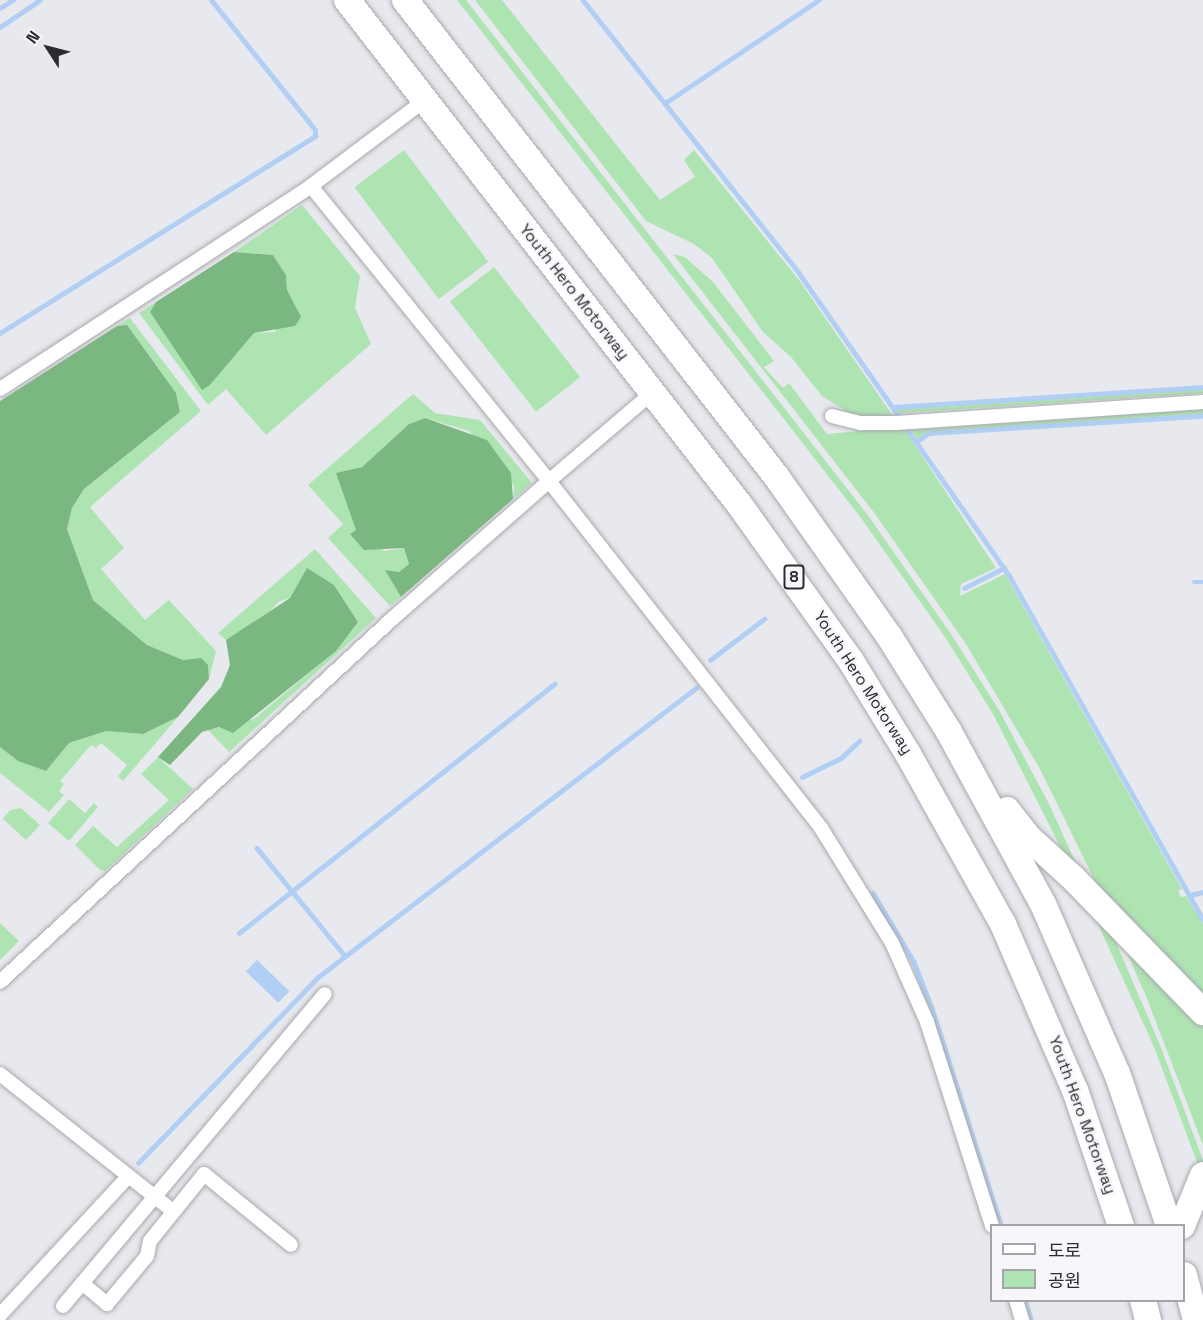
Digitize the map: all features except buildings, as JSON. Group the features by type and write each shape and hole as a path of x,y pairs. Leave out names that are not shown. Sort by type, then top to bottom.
{"highway":[{"name":"Youth Hero Motorway","path":"347,0 746,513 851,661 952,830 1041,1006 1075,1090 1120,1224"},
{"path":"405,0 782,485 889,636 948,730 1043,904 1082,987 1129,1105 1168,1224"},
{"path":"948,730 1027,836 1073,878 1203,1012"},
{"path":"1183,1224 1203,1175"},
{"path":"1185,1279 1196,1320"},
{"path":"1144,1302 1148,1320"}],"street":[{"path":"0,389 311,186 425,100"},
{"path":"311,186 549,481 821,828 892,943 927,1022 991,1224"},
{"path":"0,982 392,619 652,393"},
{"path":"832,416 861,423 896,423 1203,402"},
{"path":"63,1306 153,1195 325,994"},
{"path":"0,1074 128,1177 173,1210"},
{"path":"82,1283 107,1304 147,1256 150,1240 204,1174 291,1245"},
{"path":"0,1315 128,1177"},
{"path":"1017,1302 1022,1320"}],"green space":[{"path":"457,0 466,0 867,514 951,634 999,710 1049,804 1079,870 1069,864 993,714 945,637 861,518"},
{"path":"475,0 502,0 660,200 695,177 684,160 694,150 799,280 893,416 855,417 822,396 791,357 763,332 712,258 694,244 646,221"},
{"path":"404,150 488,262 439,299 354,187"},
{"path":"302,205 360,276 355,308 371,344 266,435 226,389 208,405 139,313 156,302 150,312 202,389 210,385 254,333 275,332 287,290 286,275 273,255 234,252"},
{"path":"234,252 273,255 286,275 287,290 301,317 295,326 254,333 210,385 202,390 150,312 156,302"},
{"path":"673,254 685,257 713,282 774,361 764,367 783,388 789,383 827,434 903,427 996,568 961,584 960,596 1005,574 1182,889 1178,891 1181,897 1186,896 1203,924 1203,995 1096,883 1040,769 966,644 875,514"},
{"path":"494,267 580,377 536,412 450,301"},
{"path":"130,318 201,411 90,507 124,548 101,569 145,620 169,600 216,651 209,679 208,665 183,660 147,645 93,600 67,529 72,508 84,489 180,412 176,393 127,325 117,326"},
{"path":"127,325 176,393 180,412 84,489 72,508 67,529 93,600 147,645 183,660 201,658 208,665 209,679 178,717 143,734 106,731 69,743 46,771 18,761 0,747 0,401 117,326"},
{"path":"1203,389 1203,393 899,413 896,408"},
{"path":"413,394 435,413 480,420 532,483 513,499 514,486 469,431 425,418 409,424 362,467 337,473 356,530 350,534 385,551 404,548 409,564 399,572 385,570 401,597 390,606 328,538 343,524 308,485"},
{"path":"1203,409 1203,414 927,432 917,439 911,430"},
{"path":"425,418 487,440 511,473 513,499 401,597 385,570 399,572 409,564 404,548 364,550 350,534 356,530 336,473 362,467 409,424"},
{"path":"315,549 376,618 229,752 208,730 254,719 335,651 358,622 334,585 307,569 290,598 280,601 260,620 226,640 218,633"},
{"path":"307,568 334,585 358,622 336,651 233,733 219,727 202,732 170,765 158,757 221,687 230,665 226,640 290,598"},
{"path":"178,717 123,781 118,776 127,765 101,743 96,748 91,745 60,781 64,784 59,791 64,795 49,812 0,773 0,747 18,761 46,771 69,743 106,731 143,734"},
{"path":"158,757 193,789 105,871 100,870 75,845 93,826 117,847 169,800 141,774"},
{"path":"69,799 85,813 94,803 98,807 69,841 48,823"},
{"path":"21,808 40,825 26,840 3,819 10,810"},
{"path":"1093,913 1111,931 1160,1045 1203,1160 1200,1170 1154,1047"},
{"path":"0,923 19,941 0,960"},
{"path":"1118,933 1203,1022 1203,1145 1146,996"}],"water":[{"path":"257,960 289,991 278,1003 246,972"}],"waterway":[{"path":"0,8 13,0"},
{"path":"0,27 40,0"},
{"path":"0,333 315,136 315,130 211,0"},
{"path":"583,0 799,273 901,419"},
{"path":"665,103 819,0"},
{"path":"893,407 1203,387"},
{"path":"916,442 929,433 1203,416"},
{"path":"905,426 1009,575 1203,919"},
{"path":"964,588 1004,568"},
{"path":"1194,582 1203,582"},
{"path":"710,660 764,619"},
{"path":"239,933 554,684"},
{"path":"138,1163 318,977 696,688"},
{"path":"802,777 841,758 859,741"},
{"path":"257,848 345,956"},
{"path":"1190,895 1203,892"},
{"path":"873,893 914,962 932,1008 1000,1224"},
{"path":"1026,1302 1031,1320"}]}
